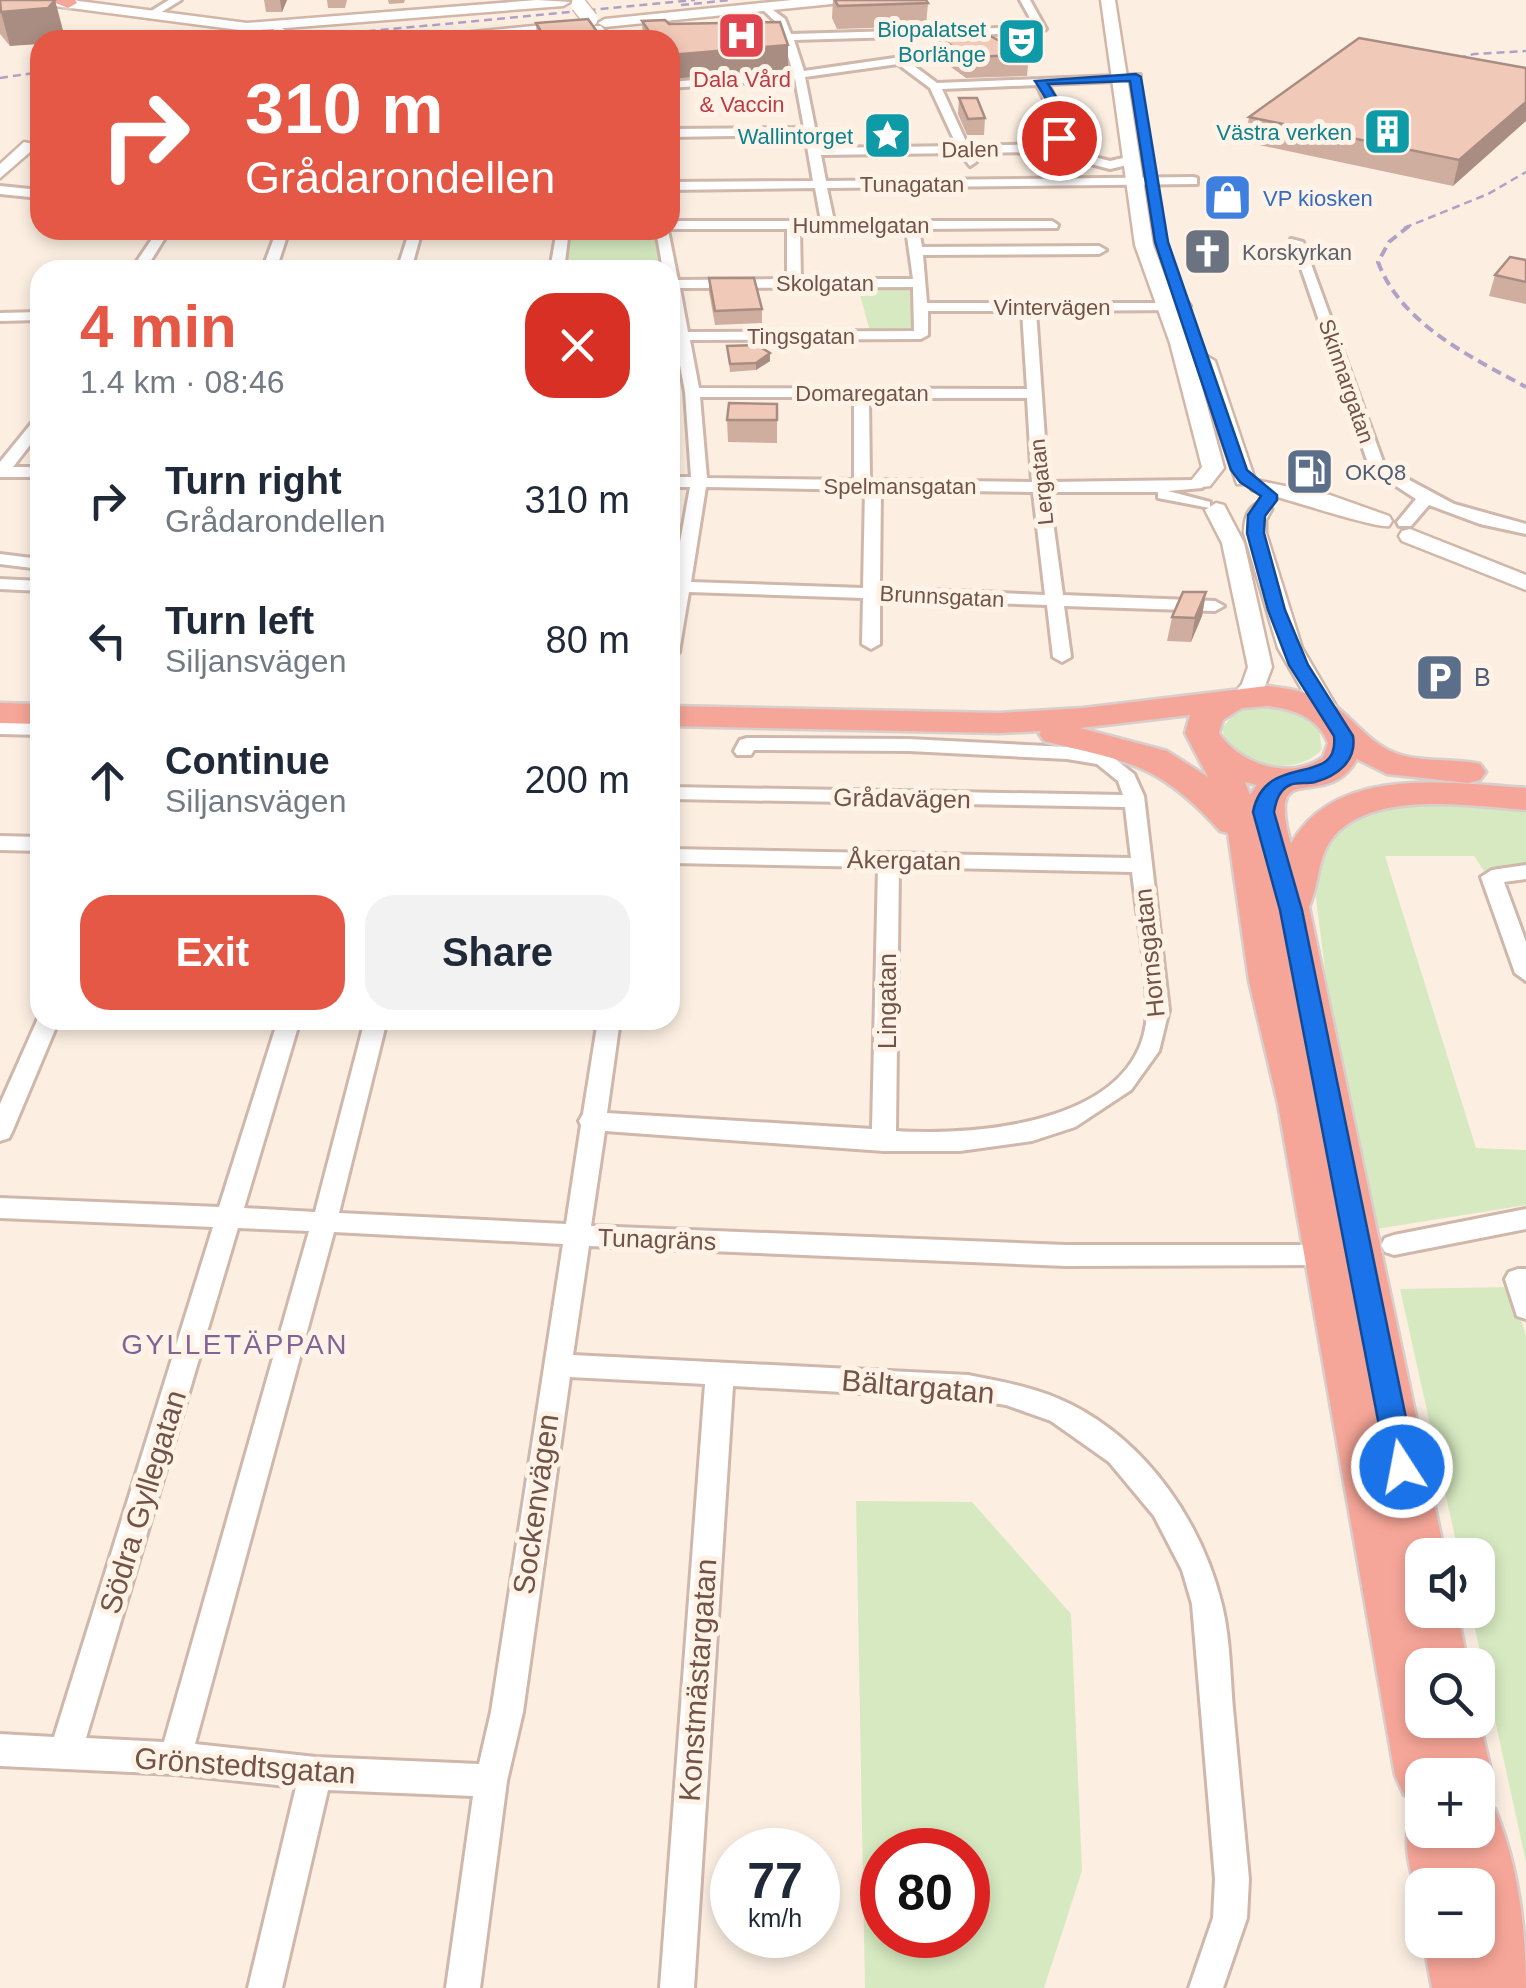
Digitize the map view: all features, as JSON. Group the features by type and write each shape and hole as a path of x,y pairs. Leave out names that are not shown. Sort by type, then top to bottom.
{"highway":[{"path":"1235,699 1204,720 1211,748 1250,842 1269,982 1299,1104 1421,1758"},
{"path":"680,716 999,723 1083,718 1235,699 1290,699 1387,763 1526,780"},
{"path":"0,701 30,702"},
{"path":"0,713 30,714"},
{"path":"680,729 927,736 1056,734 1158,725 1211,748 1248,772 1297,778 1439,782 1526,796"},
{"path":"1337,727 1345,749 1340,760 1266,796 1264,812 1291,910 1416,1538"},
{"path":"1056,734 1127,749 1168,763 1198,784 1250,842"},
{"path":"1291,910 1313,837 1332,816 1348,806 1413,796 1526,796"},
{"path":"1478,1848 1506,1988"},
{"path":"1457,1958 1463,1988"}],"street":[{"path":"40,0 251,30"},
{"path":"148,16 176,0"},
{"path":"567,30 832,0"},
{"path":"753,38 1038,30 1042,27 1026,0"},
{"path":"1108,0 1148,172"},
{"path":"1118,0 1148,172 1144,245 1176,306 1258,494 1255,533 1282,626 1299,665 1337,727"},
{"path":"315,30 574,2 594,28"},
{"path":"22,4 89,7"},
{"path":"764,7 781,20 789,37 800,75 828,225"},
{"path":"932,20 940,33"},
{"path":"680,84 800,75 922,58"},
{"path":"901,61 935,86 979,184"},
{"path":"935,86 1129,78"},
{"path":"1040,81 1062,124 1056,146 1045,148"},
{"path":"680,133 809,130"},
{"path":"0,173 20,145"},
{"name":"Dalen","path":"814,152 1045,148 1110,166 1123,162"},
{"name":"Tunagatan","path":"680,186 979,184 1148,172 1193,181"},
{"path":"0,190 30,194"},
{"path":"0,209 23,194"},
{"path":"912,224 921,306"},
{"name":"Hummelgatan","path":"680,225 1052,224"},
{"path":"793,225 794,283"},
{"name":"Skinnargatan","path":"1296,242 1378,468 1459,514 1526,529"},
{"path":"916,251 1099,250"},
{"name":"Skolgatan","path":"680,284 920,282"},
{"name":"Vintervägen","path":"921,306 1176,306"},
{"name":"Tingsgatan","path":"680,336 922,335 921,306"},
{"path":"1176,306 1213,468 1205,495 1232,543 1260,666 1254,686 1235,699"},
{"name":"Lergatan","path":"1029,307 1040,486 1062,656"},
{"path":"0,317 30,316"},
{"path":"680,336 692,392 698,482 680,567"},
{"name":"Domaregatan","path":"692,392 1032,394"},
{"path":"861,392 874,593 872,644"},
{"path":"0,471 30,434"},
{"path":"0,471 30,472"},
{"path":"1205,495 1222,476 1258,494 1351,511 1408,529 1526,583"},
{"name":"Spelmansgatan","path":"680,482 1130,488 1205,495"},
{"path":"1205,495 1241,514 1258,494"},
{"path":"1408,529 1425,498"},
{"path":"0,559 30,563"},
{"path":"0,584 30,586"},
{"name":"Brunnsgatan","path":"680,586 1215,606"},
{"path":"0,728 30,729"},
{"path":"744,750 748,744 838,744 1066,754 1103,760 1126,778 1134,802"},
{"name":"Grådavägen","path":"680,793 1134,802"},
{"name":"Hornsgatan","path":"591,1121 884,1142 1017,1138 1076,1119 1120,1090 1145,1058 1157,1021 1134,802"},
{"path":"0,843 30,844"},
{"name":"Åkergatan","path":"680,856 1139,865"},
{"name":"Lingatan","path":"884,1142 889,860"},
{"path":"1526,872 1492,877 1526,973"},
{"path":"0,1132 44,1030"},
{"name":"Södra Gyllegatan","path":"64,1754 286,1030"},
{"path":"175,1758 325,1220 373,1030"},
{"name":"Sockenvägen","path":"463,1988 490,1781 507,1712 607,1030"},
{"name":"Tunagräns","path":"0,1208 325,1220 577,1236 1193,1259 1315,1255"},
{"path":"1394,1245 1526,1220"},
{"path":"1522,1280 1526,1308"},
{"name":"Bältargatan","path":"556,1365 968,1387 1026,1398 1089,1430 1126,1459 1157,1494 1187,1546 1208,1606 1232,1880 1230,1918 1206,1988"},
{"name":"Konstmästargatan","path":"677,1988 720,1372"},
{"name":"Grönstedtsgatan","path":"0,1750 175,1758 316,1773 490,1781"},
{"path":"265,1988 316,1773"}],"green space":[{"path":"562,240 664,240 668,260 558,260"},
{"path":"858,288 917,288 921,331 870,331"},
{"path":"1254,707 1281,709 1305,718 1319,730 1322,749 1297,764 1281,766 1265,765 1237,753 1222,728 1236,712"},
{"path":"1440,802 1526,808 1526,869 1486,874 1474,856 1385,856 1476,1148 1526,1150 1526,1205 1370,1230 1332,1025 1316,898 1317,868 1339,821 1370,807"},
{"path":"1512,1287 1526,1337 1526,1862 1495,1720 1495,1648 1479,1648 1475,1628 1495,1628 1495,1538 1455,1538 1400,1289"},
{"path":"856,1501 972,1502 1071,1614 1082,1871 1044,1988 865,1988 864,1958 990,1958 990,1828 862,1828"}],"building":[{"path":"0,0 55,0 48,8 1,12"},
{"path":"835,0 926,0 928,3 838,6"},
{"path":"588,19 596,30 540,30 536,23"},
{"path":"642,21 780,22 788,45 680,54 680,30 648,30"},
{"path":"974,28 1002,42 1019,41 1029,55 967,57 937,35"},
{"name":"Västra verken","path":"1359,38 1526,68 1526,102 1459,160 1249,117"},
{"path":"959,98 977,98 985,118 968,119"},
{"path":"1510,257 1526,260 1526,282 1495,275"},
{"path":"709,278 754,278 762,309 715,311"},
{"path":"757,345 770,353 756,363 730,364 727,346"},
{"path":"729,403 777,404 777,420 727,420"},
{"path":"1183,592 1206,592 1195,618 1172,617"}],"railway":[{"path":"382,30 695,0"},
{"path":"681,5 731,0"},
{"path":"1433,65 1474,54 1526,51"},
{"path":"0,78 30,74"},
{"path":"1404,228 1488,194 1526,172"},
{"path":"1409,226 1389,242 1378,262 1389,284 1420,321 1483,364 1526,387"}],"place":[{"name":"Dala Vård & Vaccin","path":"742,35"},
{"name":"Biopalatset Borlänge","path":"1021,42"},
{"name":"Västra verken","path":"1387,132"},
{"name":"Wallintorget","path":"888,136"},
{"name":"VP kiosken","path":"1228,198"},
{"name":"Korskyrkan","path":"1207,252"},
{"name":"OKQ8","path":"1310,472"},
{"name":"B","path":"1439,677"}],"district":[{"name":"GYLLETÄPPAN","path":"235,1344"}],"route":[{"path":"1059,138 1062,124 1058,108 1040,81 1136,77 1162,242 1239,470 1245,479 1260,485 1269,495 1255,520 1255,533 1276,610 1299,665 1344,736 1345,749 1335,766 1312,776 1283,779 1263,803 1291,910 1402,1467"}]}
